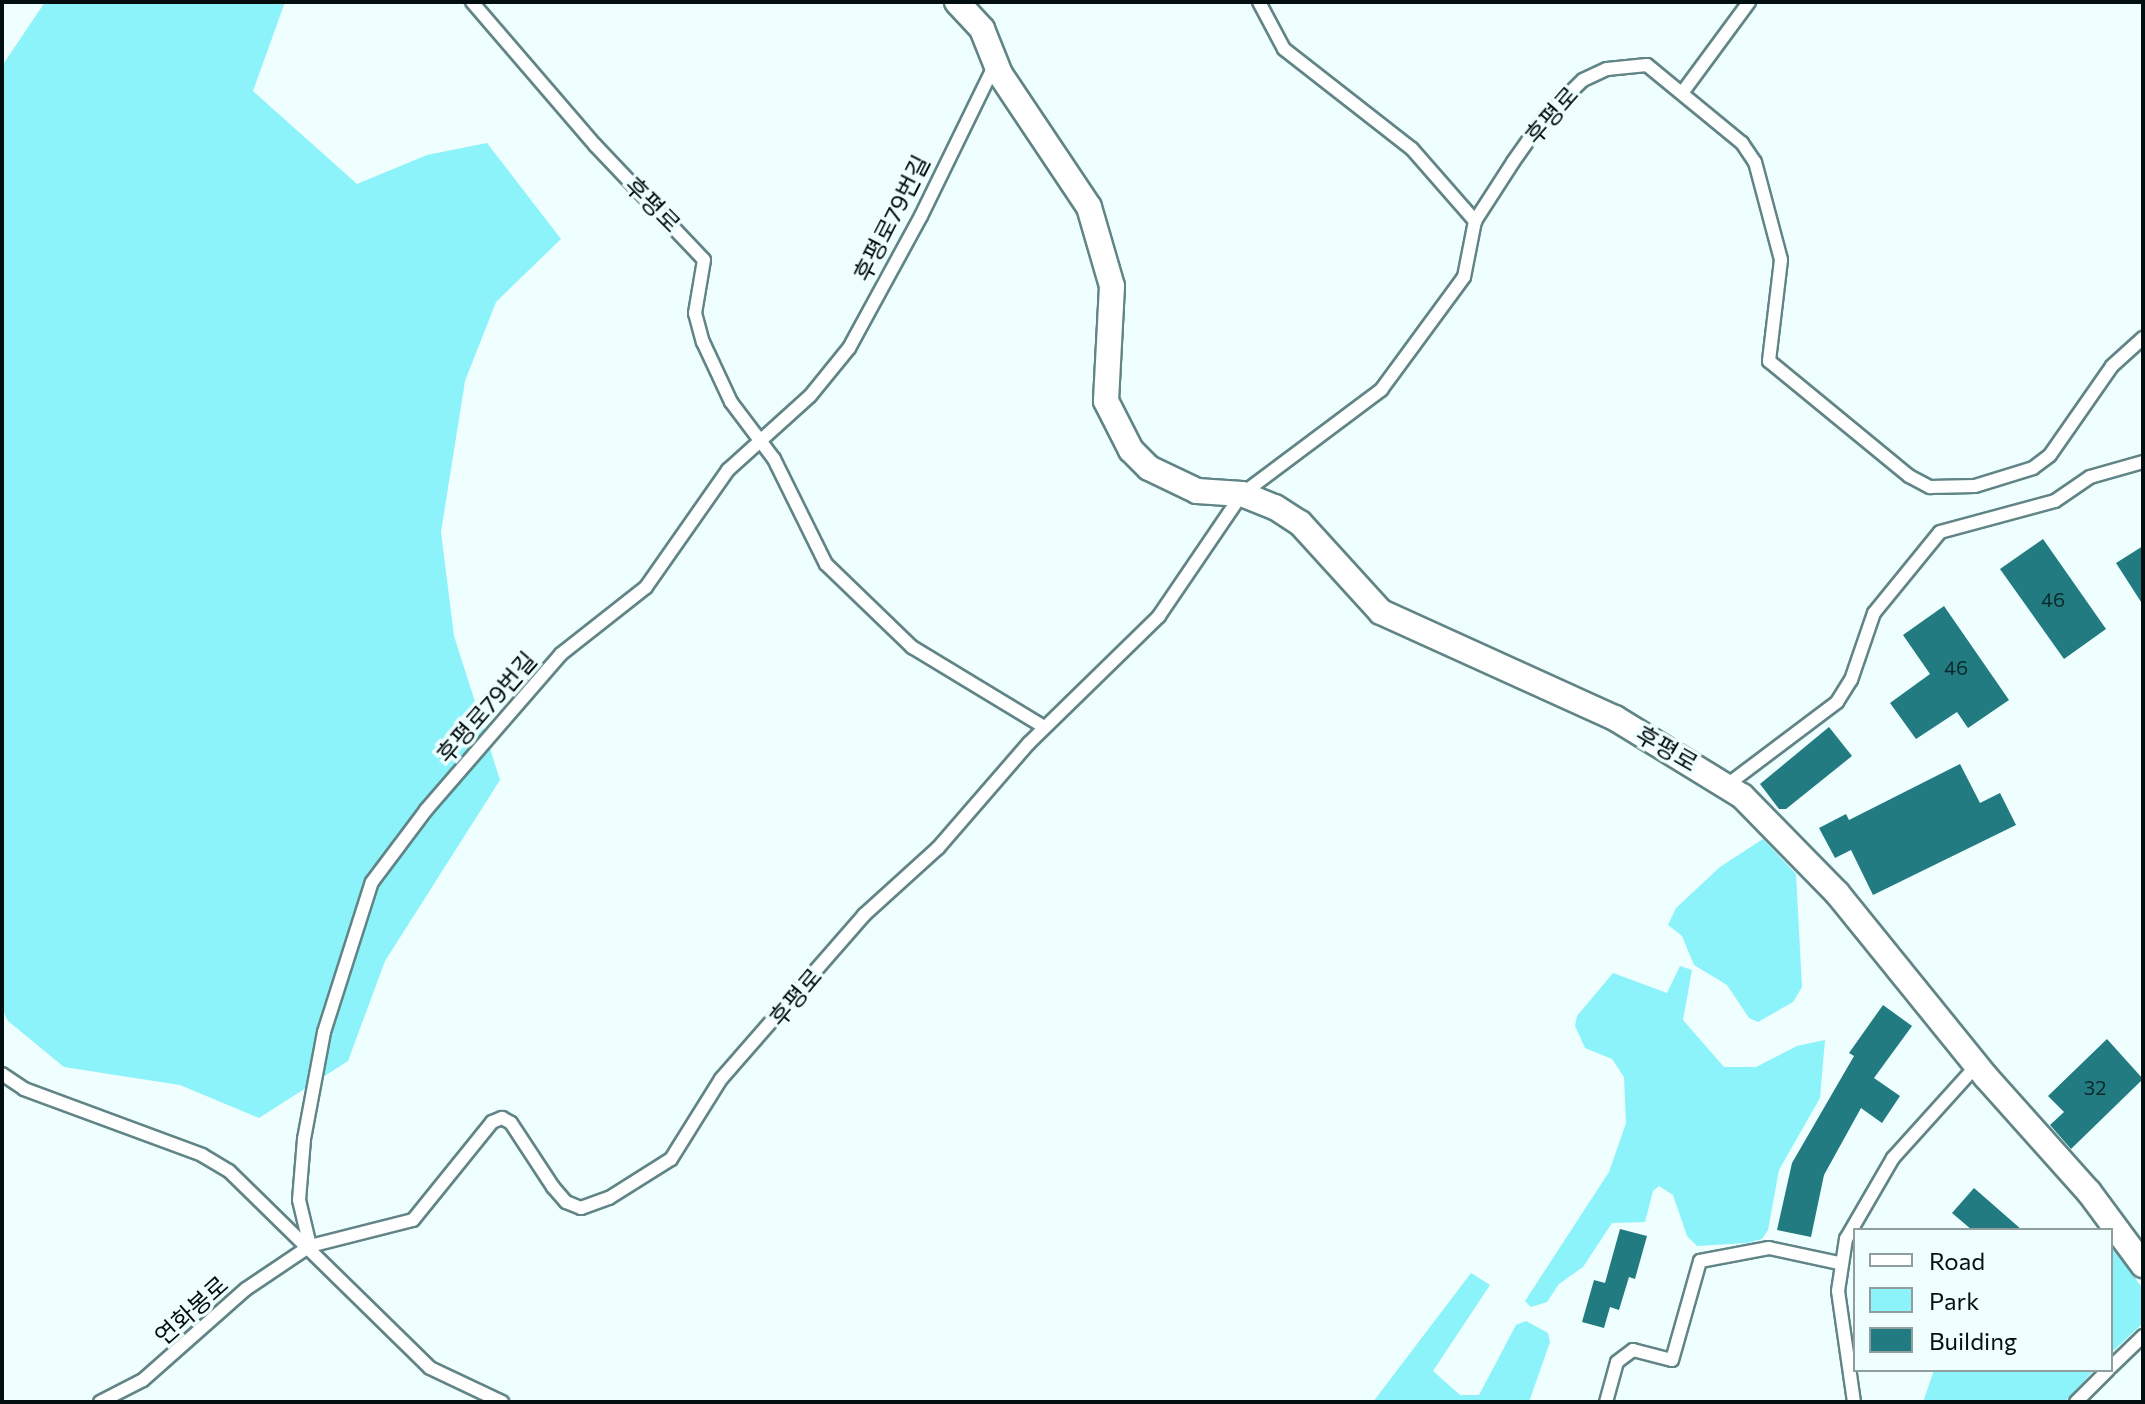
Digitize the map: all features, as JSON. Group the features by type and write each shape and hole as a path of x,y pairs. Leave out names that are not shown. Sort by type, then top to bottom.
{"street":[{"name":"후평로","path":"957,2 982,29 995,64 1089,207 1103,245 1112,286 1106,401 1115,427 1131,450 1168,479 1197,491 1242,494 1300,523 1351,584 1407,628 1493,659 1615,718 1727,785 1837,893 1977,1065 2140,1253"}],"lane":[{"name":"후평로","path":"472,2 595,145 704,260 695,313 703,342 756,440"},
{"path":"1259,2 1284,49 1421,157 1475,221"},
{"path":"1682,93 1749,2"},
{"name":"후평로79번길","path":"310,1246 299,1200 304,1139 324,1032 372,882 426,810 561,654 646,587 728,470 756,440 810,396 849,348 921,216 995,64"},
{"name":"후평로","path":"310,1246 413,1220 492,1122 502,1118 566,1202 581,1208 651,1175 671,1159 721,1079 864,915 938,848 1044,727 1159,616 1242,494 1381,390 1464,277 1475,221 1544,118 1583,80 1607,69 1647,65 1742,143 1755,162 1782,275 1767,348 1769,361 1909,476 1948,490 2033,468 2050,455 2112,366 2143,338"},
{"path":"756,440 774,459 826,564 857,597 912,647 1044,727"},
{"path":"1727,785 1837,702 1851,680 1874,613 1940,532 2055,501 2090,477 2143,462"},
{"path":"1854,1402 1838,1291 1839,1263 1857,1214 1893,1158 1977,1065"},
{"path":"2,1074 24,1089 202,1155 260,1196 430,1368 502,1402"},
{"name":"연화봉로","path":"100,1402 143,1380 246,1289 310,1246"},
{"path":"1606,1402 1617,1362 1633,1350 1672,1360 1700,1261 1769,1248 1839,1263"},
{"path":"2113,1364 2143,1336"},
{"path":"2076,1402 2105,1372"}],"green space":[{"path":"45,2 285,2 253,91 357,184 427,155 487,143 561,239 496,302 465,381 441,532 454,636 500,780 385,961 348,1061 259,1118 180,1085 64,1067 8,1021 2,1009 2,66"},
{"path":"1763,839 1796,874 1802,987 1793,1002 1758,1022 1749,1018 1727,985 1694,965 1682,936 1668,925 1676,908 1720,867"},
{"path":"1680,966 1692,970 1683,1020 1724,1067 1756,1067 1797,1046 1825,1040 1820,1098 1779,1170 1768,1230 1762,1239 1747,1243 1697,1246 1687,1236 1673,1195 1659,1186 1653,1191 1645,1222 1612,1223 1583,1267 1559,1284 1547,1302 1531,1307 1525,1301 1609,1172 1626,1123 1624,1077 1612,1059 1585,1048 1575,1026 1577,1016 1613,973 1667,993"},
{"path":"2113,1248 2143,1289 2143,1323 2113,1351"},
{"path":"1471,1273 1490,1285 1433,1371 1460,1395 1479,1395 1516,1325 1526,1321 1548,1333 1550,1342 1529,1402 1373,1402"},
{"path":"1933,1372 2092,1372 2065,1402 1923,1402"}],"building":[{"path":"2043,539 2106,629 2064,659 2000,569"},
{"path":"2143,546 2143,605 2116,563"},
{"path":"1944,606 2009,700 1968,728 1957,712 1916,739 1890,703 1930,674 1903,635"},
{"path":"1829,727 1852,756 1786,809 1779,809 1760,784"},
{"path":"1960,764 1980,803 2000,793 2016,825 1873,895 1851,850 1835,858 1819,828 1846,814 1849,820"},
{"path":"1883,1005 1912,1026 1874,1078 1900,1096 1882,1123 1861,1108 1824,1175 1811,1237 1777,1230 1792,1163 1854,1056 1849,1053"},
{"path":"2107,1039 2143,1079 2071,1149 2050,1125 2064,1112 2048,1096"},
{"path":"1974,1188 2020,1228 1970,1228 1952,1213"},
{"path":"1620,1229 1647,1236 1635,1279 1629,1277 1619,1310 1610,1307 1604,1328 1582,1322 1594,1280 1605,1283"}]}
